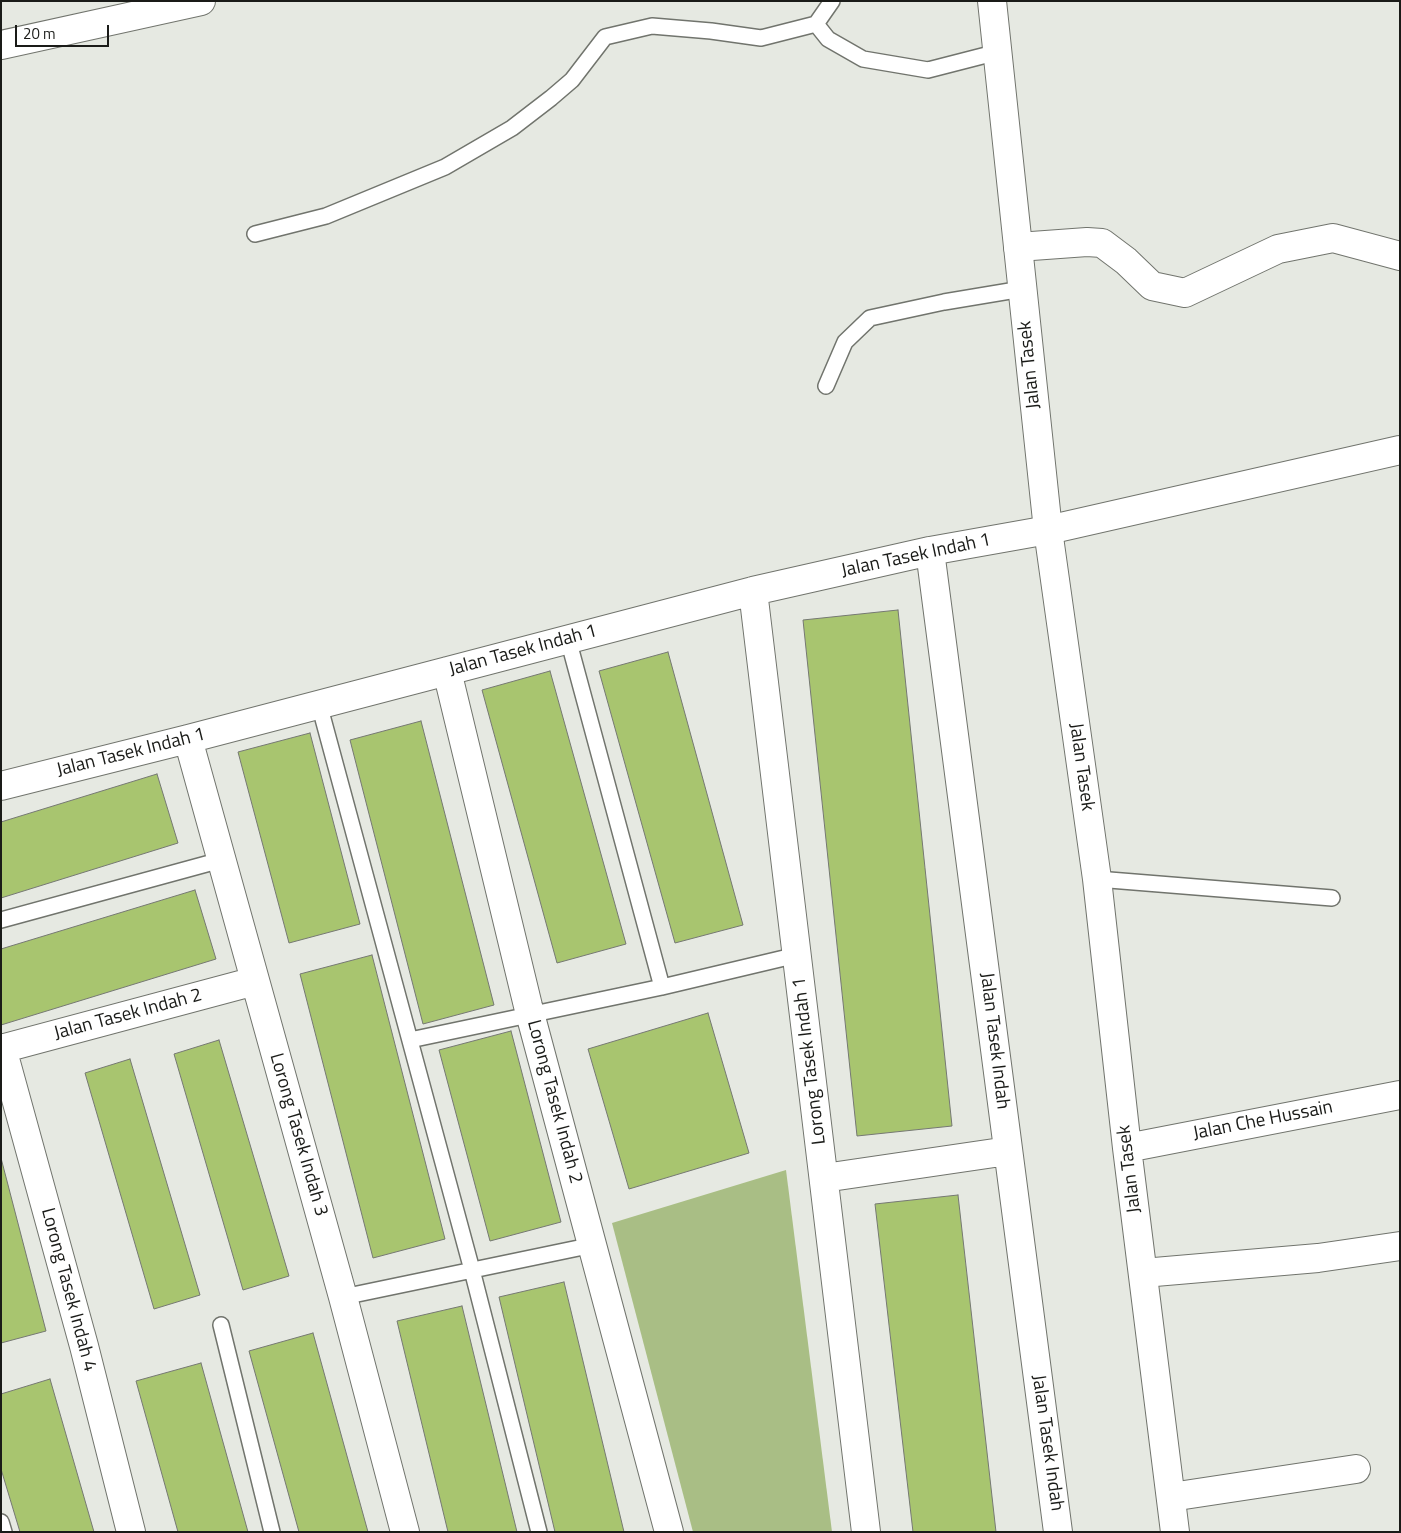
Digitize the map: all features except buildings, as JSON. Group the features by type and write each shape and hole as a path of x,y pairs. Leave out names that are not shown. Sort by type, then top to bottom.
{"street":[{"path":"1,45 201,1"},
{"name":"Jalan Tasek","path":"992,1 1048,530 1097,879 1127,1148 1175,1532"},
{"path":"1018,247 1087,242 1102,243 1126,261 1152,286 1185,293 1278,249 1333,238 1400,256"},
{"name":"Jalan Tasek Indah 1","path":"1,786 753,591 930,551 1048,530 1400,450"},
{"name":"Jalan Tasek Indah","path":"930,551 1058,1532"},
{"name":"Lorong Tasek Indah 1","path":"753,591 866,1532"},
{"name":"Lorong Tasek Indah 2","path":"447,671 530,1014 669,1532"},
{"name":"Lorong Tasek Indah 3","path":"188,739 344,1297 405,1532"},
{"name":"Jalan Tasek Indah 2","path":"2,1048 255,981"},
{"name":"Lorong Tasek Indah 4","path":"2,1048 84,1346 131,1532"},
{"name":"Jalan Che Hussain","path":"1127,1148 1400,1095"},
{"path":"824,1178 1008,1151"},
{"path":"1143,1273 1318,1258 1400,1246"},
{"path":"1171,1497 1356,1469"}],"lane":[{"path":"255,234 326,216 445,167 512,128 551,98 572,80 605,37 652,26 711,31 760,38 816,24 832,1"},
{"path":"816,24 828,40 863,59 928,70 998,52"},
{"path":"826,386 845,342 870,318 1022,288"},
{"path":"568,639 662,987"},
{"path":"320,704 472,1270 539,1532"},
{"path":"1,920 221,860"},
{"path":"1097,879 1332,898"},
{"path":"410,1040 662,987 797,955"},
{"path":"344,1297 593,1245"},
{"path":"221,1326 272,1532"},
{"path":"1,1522 4,1532"}],"green space":[{"path":"786,1170 832,1532 693,1532 612,1223"}]}
